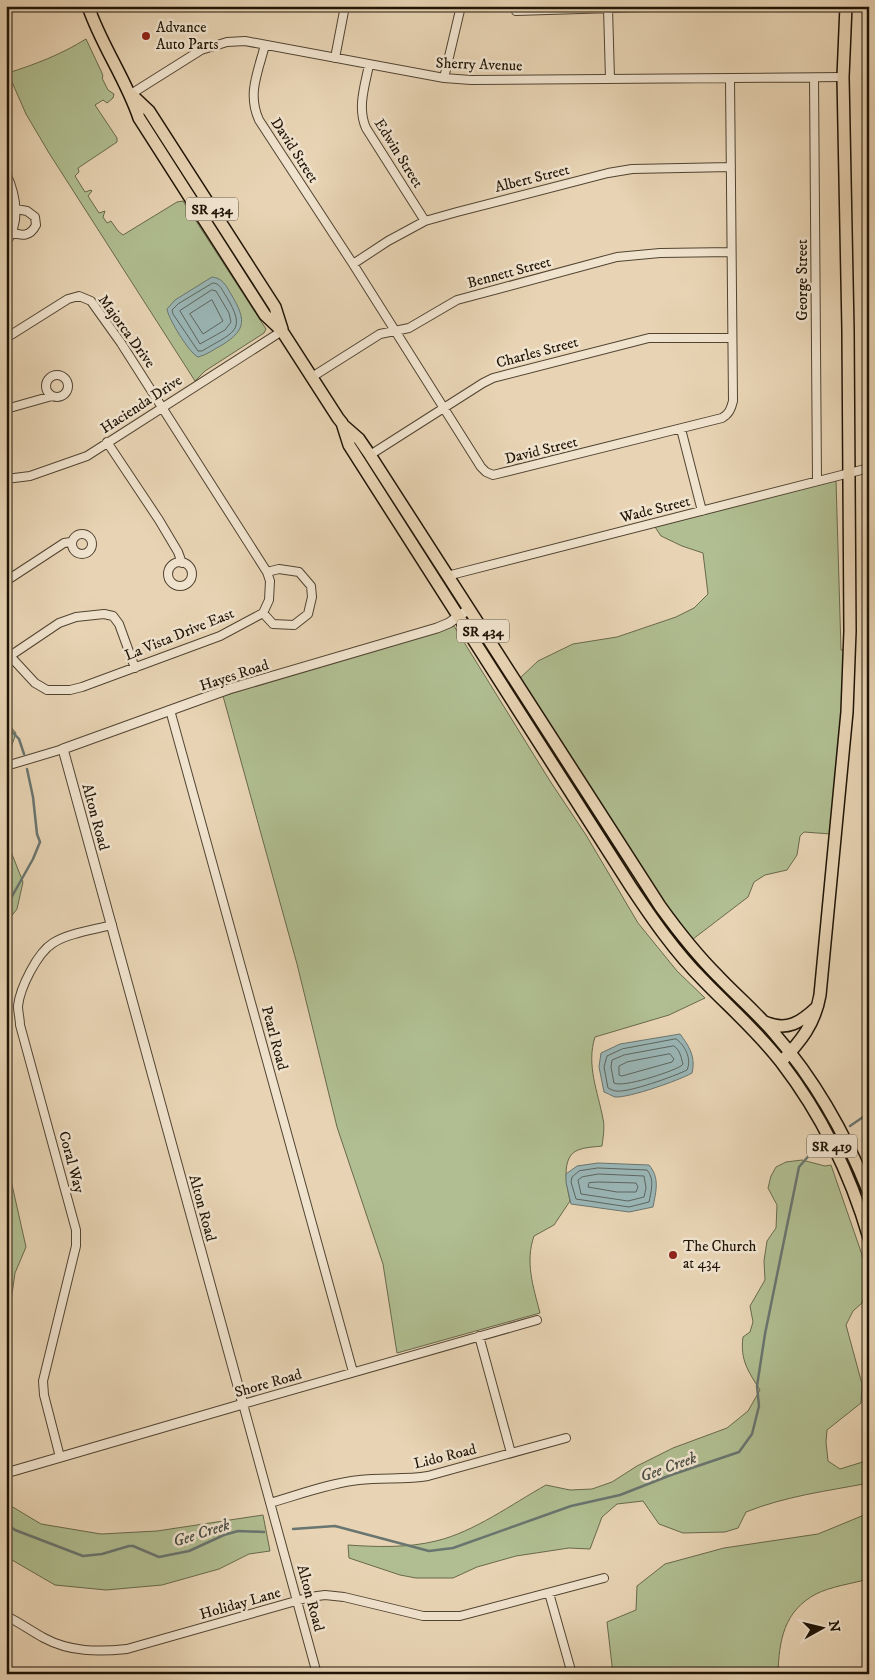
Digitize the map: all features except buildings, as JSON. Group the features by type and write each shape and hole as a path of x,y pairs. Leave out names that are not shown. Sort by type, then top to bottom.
{"main road":[{"name":"SR 434","path":"88,6 100,38 131,94 139,118 149,134 265,314 282,331 342,423 359,439 370,455 621,846 676,928 705,962 763,1021 790,1053"},
{"path":"781,1062 810,1028 818,1006 847,712 850,631 848,330 843,77 846,6"},
{"name":"SR 434","path":"342,423 348,445 647,911 670,942 702,979 762,1039 781,1062"},
{"path":"597,834 610,844 621,846"},
{"path":"763,1021 779,1027 796,1024 818,1006"},
{"name":"SR 419","path":"790,1053 827,1106 853,1156 869,1193"},
{"name":"SR 419","path":"781,1062 814,1114 840,1162 857,1202 869,1238"}],"street":[{"path":"335,58 345,6"},
{"path":"444,78 461,6"},
{"path":"516,11 678,6"},
{"path":"608,8 610,79"},
{"name":"Sherry Avenue","path":"131,94 200,50 228,42 245,41 444,78 471,80 843,77"},
{"name":"David Street","path":"264,45 253,95 253,107 259,120 353,264 481,467 493,475 722,418 730,410 733,402 730,78"},
{"name":"Edwin Street","path":"369,65 361,110 362,120 425,222"},
{"name":"George Street","path":"814,78 817,481"},
{"name":"Albert Street","path":"353,264 388,241 425,222 608,173 632,169 730,167"},
{"path":"6,173 15,197 16,209 11,232 6,243"},
{"path":"11,232 25,236 31,233 36,226 34,217 27,211 16,209"},
{"name":"Bennett Street","path":"312,377 380,334 408,328 457,300 617,257 660,252 731,252"},
{"name":"Majorca Drive","path":"6,338 68,299 79,296 91,301 121,343 162,407"},
{"name":"Hacienda Drive","path":"6,479 30,476 87,456 106,442 282,331"},
{"name":"Charles Street","path":"370,455 493,378 659,337 732,338"},
{"path":"6,409 52,396"},
{"path":"162,407 267,572 270,581 270,600 263,613 273,624 294,625 308,614 312,597 311,586 299,572 279,569 267,572"},
{"path":"680,429 702,511"},
{"path":"106,442 159,520 178,552 182,563"},
{"name":"Wade Street","path":"447,576 869,468"},
{"path":"6,581 64,543 72,542"},
{"name":"Hayes Road","path":"6,766 63,749 229,689 437,628 458,617 468,609"},
{"name":"La Vista Drive East","path":"8,652 35,683 47,690 70,690 136,668 220,636 263,613"},
{"path":"8,652 59,623 76,617 104,614 112,616 119,624 136,668"},
{"name":"Pearl Road","path":"170,710 353,1372"},
{"name":"Alton Road","path":"63,749 317,1674"},
{"name":"Coral Way","path":"60,1457 44,1395 44,1381 76,1246 76,1230 20,1026 18,1008 20,994 44,950 66,937 112,925"},
{"name":"Shore Road","path":"6,1473 536,1320"},
{"path":"479,1336 511,1453"},
{"name":"Lido Road","path":"270,1503 356,1480 374,1478 414,1479 428,1476 566,1438"},
{"name":"Holiday Lane","path":"6,1616 45,1638 66,1647 104,1652 127,1649 297,1601 325,1595 344,1597 423,1616 442,1618 480,1612 604,1578"},
{"path":"549,1593 572,1674"}],"green space":[{"path":"86,39 108,90 114,94 113,98 107,103 103,100 95,105 117,138 117,142 78,168 79,172 75,176 85,192 92,191 88,196 99,213 105,211 103,217 107,223 111,221 123,235 177,202 183,201 266,329 264,333 205,371 195,381 49,153 26,114 8,73 48,59"},
{"path":"836,480 841,650 845,650 842,713 831,834 804,832 800,836 797,855 787,870 765,875 754,882 748,897 693,939 669,912 519,679 538,661 573,644 617,637 676,617 694,608 708,594 703,553 661,536 655,527"},
{"path":"454,626 550,781 586,835 638,923 677,971 705,998 669,1015 595,1037 592,1068 604,1122 602,1146 581,1149 572,1154 566,1173 570,1201 554,1225 534,1236 531,1246 530,1265 540,1313 397,1353 383,1264 337,1127 297,964 223,696"},
{"path":"6,721 16,733 11,748 6,749"},
{"path":"6,839 23,882 17,909 6,923"},
{"path":"6,1158 26,1247 15,1273 6,1337"},
{"path":"802,1160 825,1166 831,1165 868,1272 869,1277 862,1303 853,1311 846,1325 862,1384 861,1403 827,1430 826,1442 828,1461 840,1469 869,1460 869,1483 807,1494 761,1506 746,1512 738,1528 725,1532 683,1533 659,1524 643,1501 617,1504 602,1517 590,1549 569,1548 516,1556 477,1567 453,1578 416,1578 400,1575 349,1558 348,1545 403,1546 450,1537 492,1517 546,1485 570,1490 592,1489 612,1482 637,1466 673,1448 727,1428 748,1411 760,1390 744,1359 742,1345 743,1337 750,1332 753,1322 750,1306 765,1280 764,1261 767,1241 776,1228 777,1205 768,1188 776,1167 786,1162"},
{"path":"6,1503 41,1524 101,1534 157,1531 263,1515 270,1551 249,1554 219,1569 162,1585 106,1590 55,1585 12,1560 6,1553"},
{"path":"869,1513 869,1579 835,1587 816,1594 797,1609 790,1618 782,1638 778,1674 613,1674 607,1622 636,1610 637,1586 665,1564 724,1548 818,1534"}],"water":[{"path":"212,277 224,283 236,302 242,322 236,334 230,339 198,357 180,335 167,309 175,300"},
{"path":"680,1034 691,1052 693,1062 692,1073 666,1084 622,1097 615,1097 604,1092 599,1067 601,1053 620,1044"},
{"path":"598,1163 649,1165 656,1180 653,1207 629,1212 571,1204 566,1174 577,1166"}],"waterway":[{"name":"Gee Creek","path":"6,725 19,739 24,754"},
{"name":"Gee Creek","path":"6,907 33,859 40,842 37,834 33,797 27,769"},
{"name":"Gee Creek","path":"850,1126 869,1113"},
{"name":"Gee Creek","path":"293,1529 335,1526 429,1551 453,1548 571,1506 620,1495 739,1452 752,1434 759,1406 757,1386 765,1334 799,1167 818,1145"},
{"name":"Gee Creek","path":"6,1523 15,1530 83,1556 102,1554 133,1546 159,1557 189,1551 224,1535 238,1531 264,1532"}],"place":[{"name":"Advance Auto Parts","path":"146,36"},
{"name":"The Church at 434","path":"673,1255"}]}
